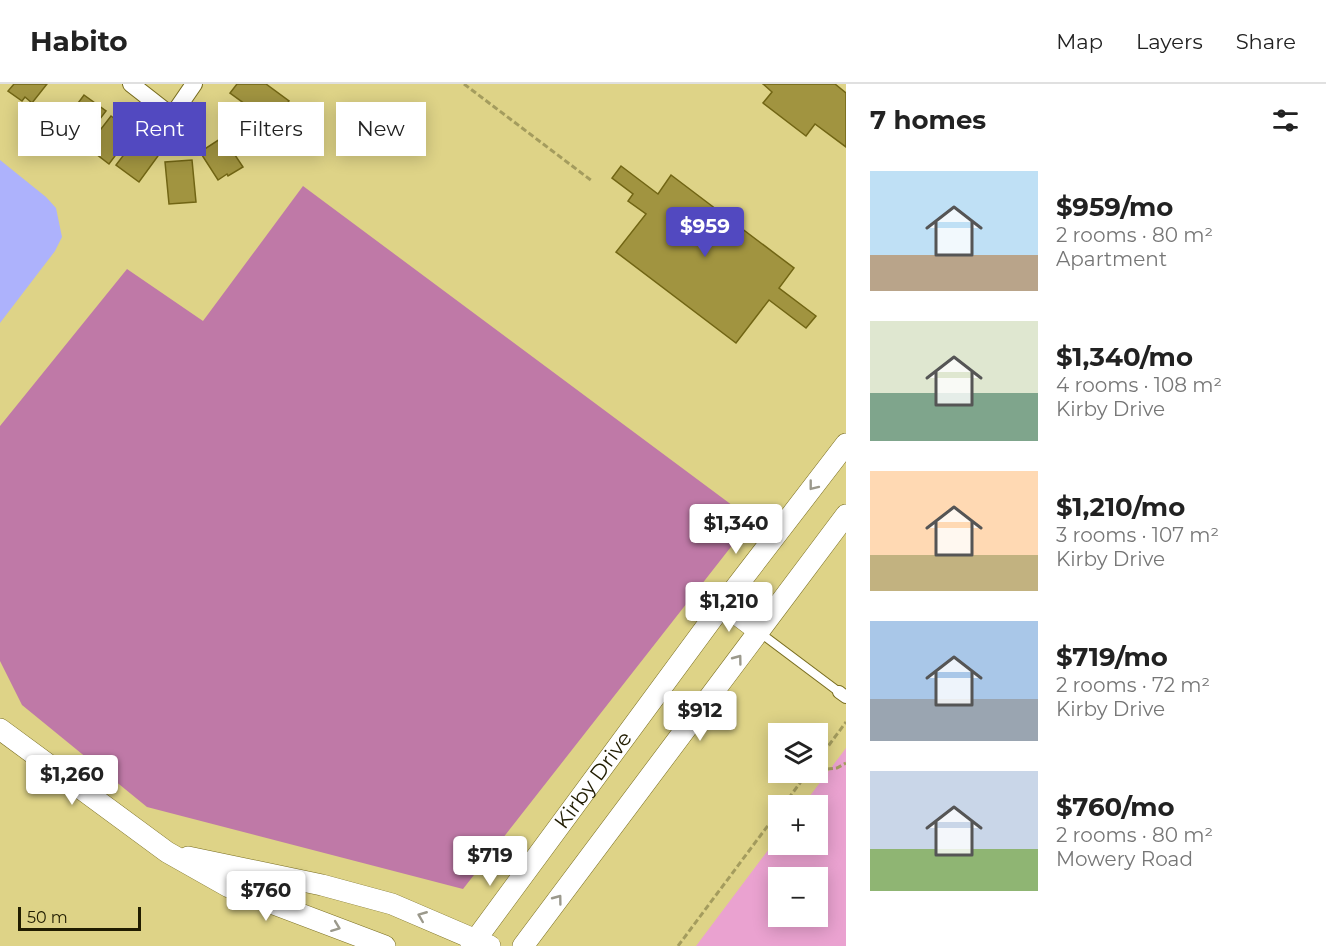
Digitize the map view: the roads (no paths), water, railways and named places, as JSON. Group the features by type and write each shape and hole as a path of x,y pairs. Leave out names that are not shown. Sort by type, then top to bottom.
{"street":[{"path":"131,84 172,116 194,84"},
{"name":"Kirby Drive","path":"479,944 723,604 846,444"},
{"name":"Kirby Drive","path":"523,946 846,515"},
{"path":"723,604 759,631"},
{"path":"0,729 167,852 229,888 385,946"},
{"path":"167,852 322,885 393,904 479,944"}],"lane":[{"path":"759,631 842,694"}],"water":[{"path":"0,160 46,197 56,208 62,237 55,251 0,323"}]}
